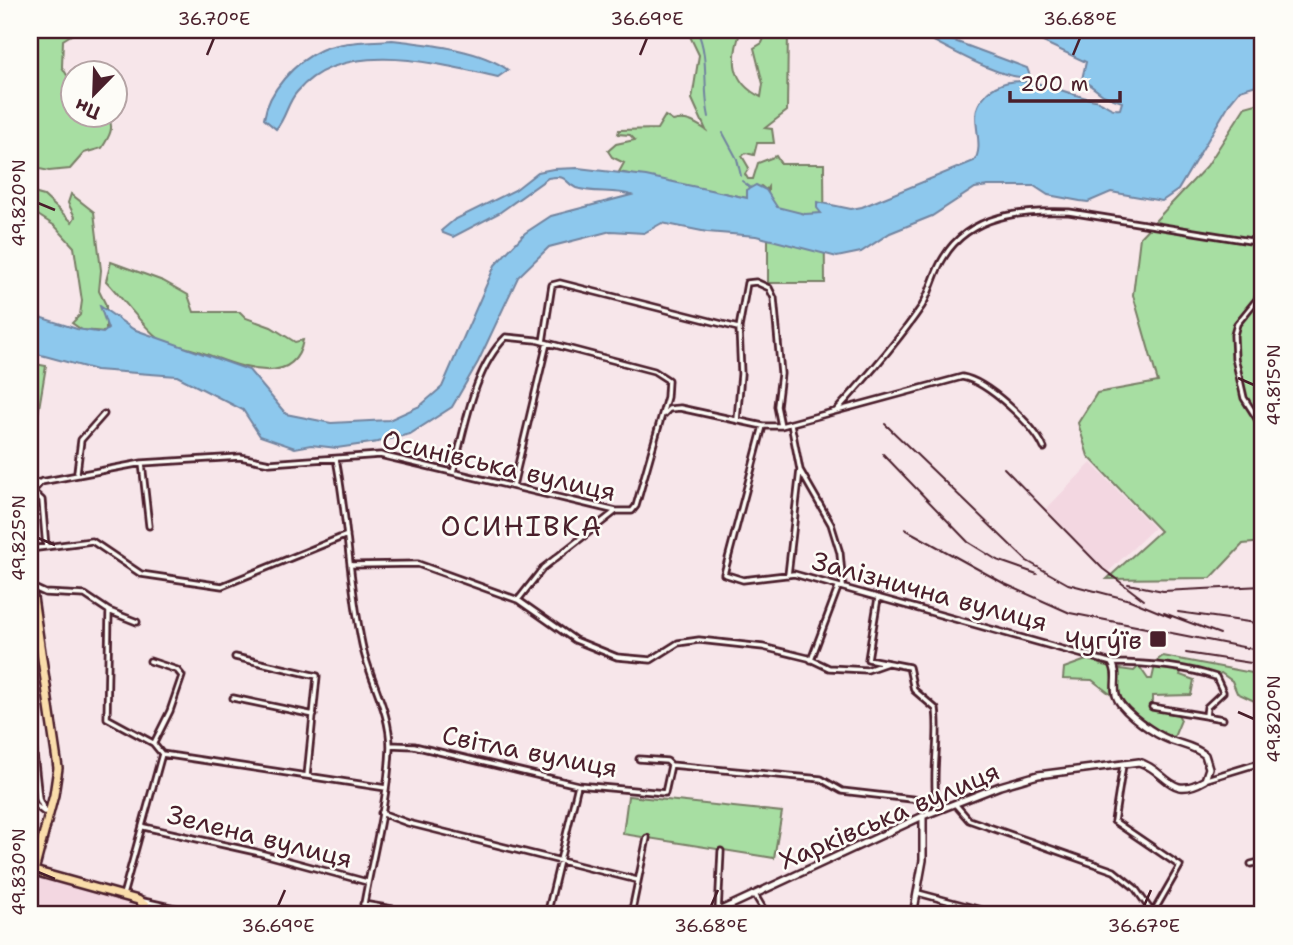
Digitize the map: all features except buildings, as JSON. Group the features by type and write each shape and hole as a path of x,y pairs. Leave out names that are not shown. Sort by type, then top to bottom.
{"main road":[{"path":"30,577 57,759 56,786 32,870 138,900 158,915"}],"street":[{"path":"836,411 916,315 951,247 971,228 984,221 1039,212 1069,212 1263,243"},
{"path":"513,486 545,342 552,285 560,282 738,328"},
{"path":"737,420 741,374 738,328 747,283 756,282 769,288 774,298 779,328 781,374 777,406 781,426"},
{"path":"1263,292 1237,324 1234,335 1235,358 1244,398 1263,428"},
{"path":"453,472 480,379 496,346 506,337 545,342 660,373 668,380 662,415"},
{"path":"667,397 674,407 763,426 781,426 951,378 972,379 981,383 1011,410 1040,438 1044,448"},
{"path":"662,415 674,407"},
{"path":"77,473 81,440 104,414"},
{"name":"Осинівська вулиця","path":"30,484 77,473 142,463 240,457 270,463 380,455 616,511 632,511 636,506 662,415"},
{"path":"788,575 800,470 791,424"},
{"name":"Залізнична вулиця","path":"763,426 723,572 743,580 788,575 823,581 1112,663 1144,663 1216,677 1223,692 1208,707 1206,716"},
{"path":"335,459 363,649 383,705 390,745 386,788 362,915"},
{"path":"142,463 149,526"},
{"path":"800,470 831,524 840,553 841,587 811,660"},
{"path":"44,480 31,492 42,500 46,547"},
{"path":"518,600 543,568 616,511"},
{"path":"30,549 92,541 141,574 222,586 347,536"},
{"path":"351,565 418,564 518,600 575,640 617,657 651,660 678,643 699,640 764,647 829,668 867,670 887,663"},
{"path":"32,586 45,593 85,595 109,611 137,622"},
{"path":"878,598 868,659 909,667 914,690 936,709 938,723 933,752 936,799 926,812"},
{"path":"109,611 106,716 153,743 162,754 386,788"},
{"path":"235,657 314,673 318,681 307,776"},
{"path":"150,661 177,670 182,676 170,711 153,743"},
{"path":"1112,663 1117,672 1115,695 1122,705 1165,738 1205,755 1209,768 1205,780"},
{"path":"233,698 314,715"},
{"path":"1152,707 1223,719"},
{"path":"30,717 39,799 47,814"},
{"name":"Світла вулиця","path":"390,745 414,746 578,785 666,793 671,765"},
{"path":"30,754 35,756"},
{"path":"122,895 144,827 162,754"},
{"path":"639,759 667,761 671,765 821,779 842,791 920,800 926,812 923,860 913,915"},
{"name":"Харківська вулиця","path":"710,915 926,812 1038,775 1123,763 1145,764 1177,787 1189,787 1263,762"},
{"path":"954,802 969,820 1114,871 1135,887 1154,914 1180,866 1114,821 1123,763"},
{"path":"547,915 578,785"},
{"path":"30,802 47,814"},
{"path":"381,813 408,823 638,880"},
{"name":"Зелена вулиця","path":"144,827 256,852 367,882"},
{"path":"631,915 647,838"},
{"path":"718,912 721,851"},
{"path":"1251,864 1263,862"},
{"path":"30,885 32,870"},
{"path":"917,893 1000,915"},
{"path":"755,895 768,915"},
{"path":"138,900 206,915"},
{"path":"363,904 428,915"}],"shaded area":[{"path":"1091,463 1154,528 1108,572 1046,509"},
{"path":"40,877 135,904 150,915 30,915"}],"green space":[{"path":"30,30 79,30 63,40 62,60 60,60 60,130 110,132 102,148 84,153 70,169 49,171 30,167"},
{"path":"687,30 741,30 735,60 738,77 761,97 763,84 754,48 762,43 765,36 763,30 788,30 787,111 765,128 772,129 774,143 757,143 754,155 746,153 742,156 749,168 745,174 748,179 753,179 758,163 776,156 781,164 824,164 825,283 768,283 768,187 766,190 761,186 747,198 619,172 624,163 612,157 608,151 616,144 635,140 630,135 618,134 619,130 657,129 665,116 673,121 691,121 706,130 692,99 699,55"},
{"path":"1263,102 1263,542 1243,544 1211,578 1107,579 1160,531 1088,456 1078,423 1097,393 1158,382 1133,295 1140,237 1207,166 1245,107"},
{"path":"30,192 44,196 72,222 75,217 68,203 71,194 94,212 101,270 99,291 106,305 106,332 82,330 72,323 80,315 82,301 74,247 55,226 30,210"},
{"path":"111,262 163,281 188,295 194,312 240,312 246,318 271,327 295,342 303,340 297,356 287,366 258,370 161,340 106,281"},
{"path":"30,363 46,366 34,438 30,436"},
{"path":"1163,656 1263,675 1263,684 1255,686 1263,694 1263,705 1237,693 1232,681 1221,673 1215,677 1182,669 1180,675 1194,680 1191,695 1152,696 1152,707 1176,711 1181,720 1172,742 1092,680 1063,679 1064,668 1092,658 1099,664 1112,667 1117,675 1120,669 1134,671 1139,666 1148,679 1152,679 1156,661"},
{"path":"628,796 782,812 774,858 623,834"}],"water":[{"path":"925,30 1027,68 1030,76 1008,75 977,63 919,31"},
{"path":"1035,30 1263,30 1263,83 1240,90 1178,190 1162,201 1111,192 1088,202 1048,195 1034,186 975,188 932,216 890,233 861,252 837,257 756,236 707,232 662,223 644,233 611,231 549,247 518,277 478,362 452,407 410,434 378,442 337,448 311,445 295,448 260,436 243,410 177,376 96,370 30,352 30,314 77,329 103,333 108,329 100,306 133,329 249,370 286,414 331,423 389,420 420,406 442,387 495,265 525,233 551,216 631,195 583,190 572,186 563,178 555,177 548,178 499,213 453,237 443,233 442,230 454,220 515,190 538,172 578,168 646,176 747,198 747,190 756,185 766,190 777,207 805,214 821,213 817,202 851,209 862,207 974,161 978,147 977,109 991,90 1005,83 1035,83 1120,109 1122,102 1103,95 1082,79 1086,62 1043,42"},
{"path":"392,40 468,52 508,70 498,77 448,66 392,59 339,65 316,75 297,92 276,129 264,119 271,98 284,78 311,55 338,45"}],"waterway":[{"path":"697,30 705,62 709,117"},
{"path":"723,133 737,159 741,176"},
{"path":"742,181 750,187"}],"railway":[{"path":"885,424 1027,561 1068,584 1130,600 1171,617"},
{"path":"883,454 968,542 997,560 1037,574"},
{"path":"1004,468 1103,569 1144,600"},
{"path":"905,529 1005,584 1070,613 1263,651"},
{"path":"1128,584 1163,591 1263,586"},
{"path":"1178,612 1263,624"},
{"path":"1164,613 1220,634"},
{"path":"1186,653 1251,663"}],"place":[{"name":"Чугу́їв","path":"1158,639"}],"district":[{"name":"ОСИНІВКА","path":"522,526"}]}
